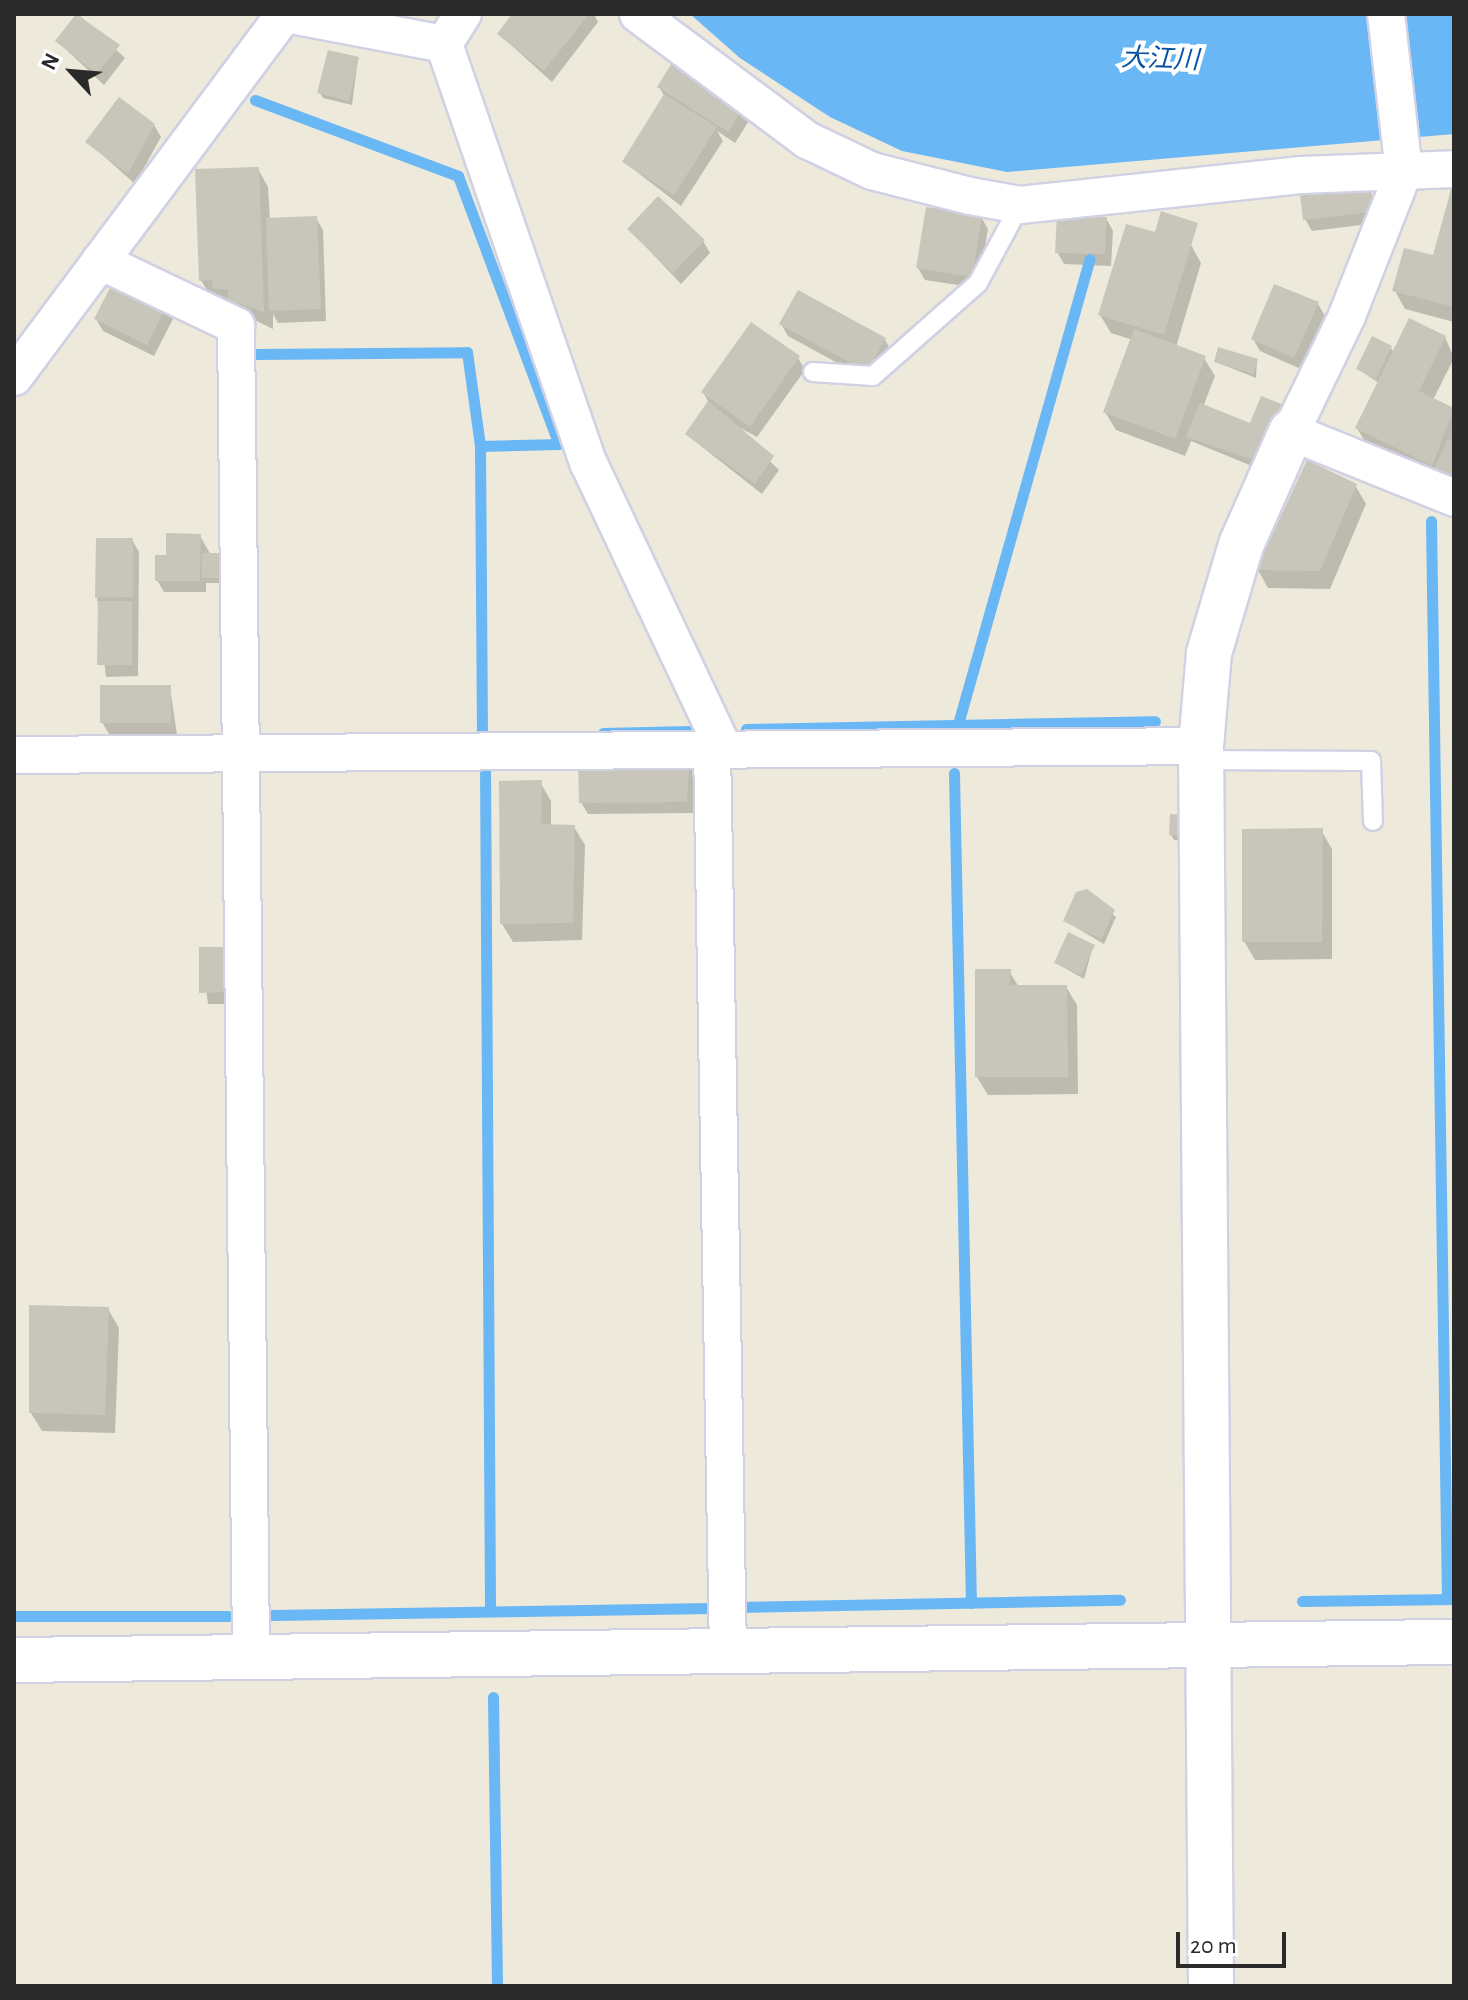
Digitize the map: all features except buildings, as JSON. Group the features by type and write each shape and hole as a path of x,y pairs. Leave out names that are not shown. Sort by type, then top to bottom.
{"street":[{"path":"14,377 285,14 444,44"},
{"path":"444,44 463,14"},
{"path":"638,14 807,140 872,171 1020,205 1404,164 1454,169"},
{"path":"1211,1986 1201,753 1209,653 1241,545 1347,316 1404,164 1386,14"},
{"path":"444,44 589,464 717,745 728,1650"},
{"path":"100,261 236,326 251,1657"},
{"path":"1291,432 1454,498"},
{"path":"14,755 717,745 1201,753"},
{"path":"14,1660 1454,1642"}],"lane":[{"path":"813,372 873,376 978,283 1020,205"},
{"path":"1201,753 1371,761 1373,821"}],"water":[{"name":"大江川","path":"690,14 1454,14 1454,134 1007,172 902,151 830,117 740,58"}],"waterway":[{"path":"255,100 458,176 559,444 480,446"},
{"path":"958,724 1090,259"},
{"path":"255,354 467,352 480,446 482,735"},
{"path":"1431,521 1447,1599"},
{"path":"746,729 1155,721"},
{"path":"603,733 690,731"},
{"path":"485,763 490,1611"},
{"path":"954,773 971,1603"},
{"path":"1302,1601 1454,1599"},
{"path":"739,1607 1120,1600"},
{"path":"272,1615 711,1608"},
{"path":"14,1616 228,1616"},
{"path":"493,1697 497,1986"}]}
